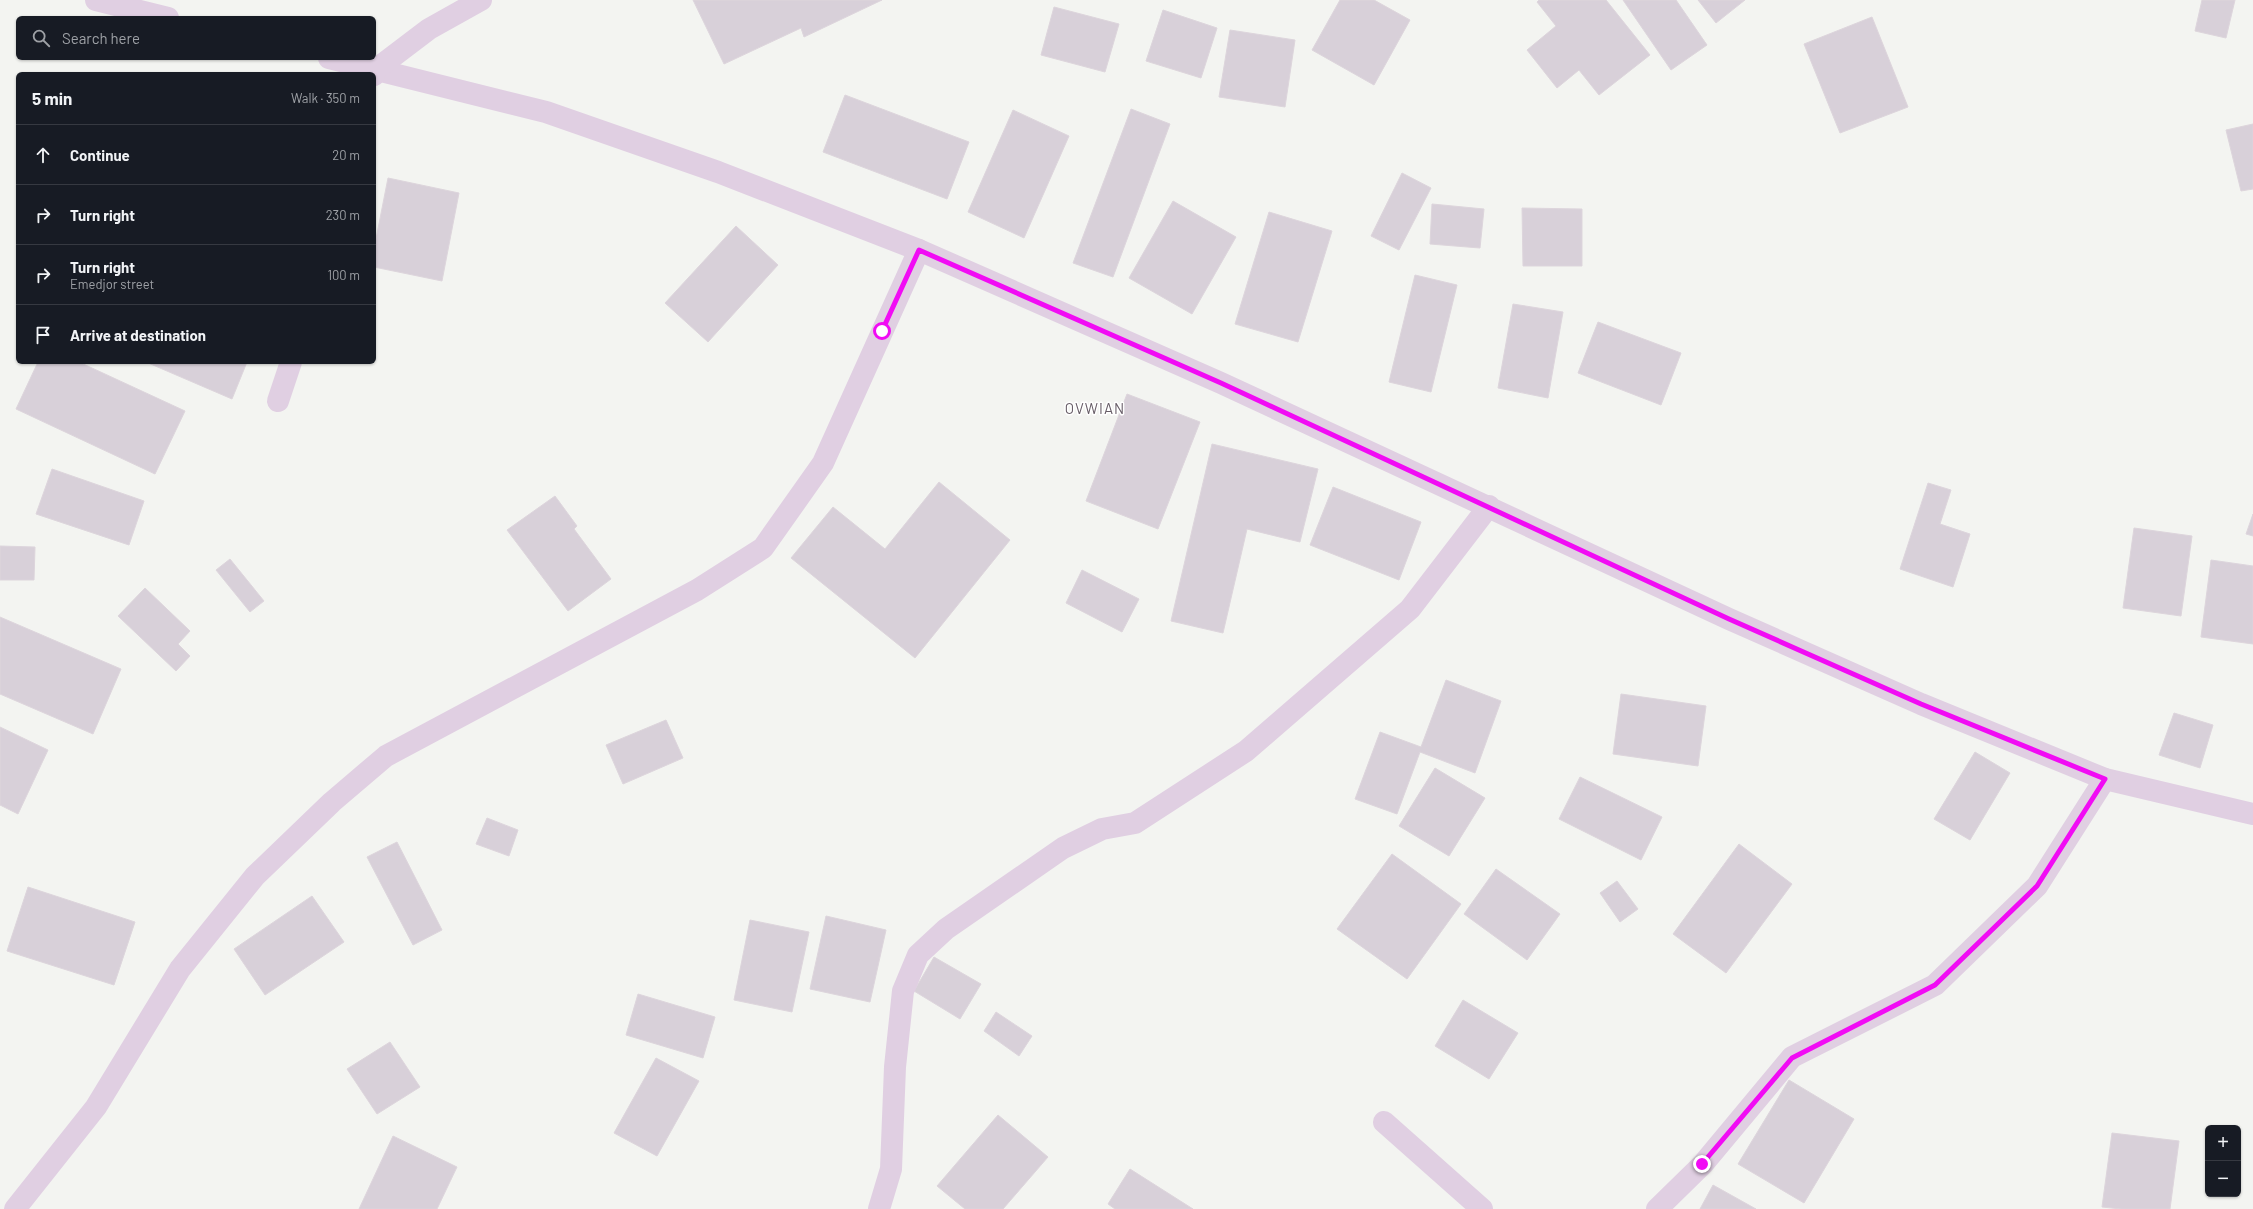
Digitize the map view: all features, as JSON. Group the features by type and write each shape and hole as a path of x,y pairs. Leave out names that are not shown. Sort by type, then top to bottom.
{"street":[{"path":"96,0 160,16"},
{"path":"376,72 429,29 481,0"},
{"path":"335,60 372,72"},
{"path":"376,73 546,112 718,172 919,250 1221,383 1489,506 1729,619 1914,701 2105,779 2253,814"},
{"path":"14,1209 96,1107 180,969 255,876 332,802 386,756 697,590 763,548 823,463 919,250"},
{"path":"278,402 290,364"},
{"path":"879,1209 891,1169 895,1067 903,991 918,955 946,929 1063,848 1102,829 1135,823 1246,751 1410,609 1489,506"},
{"path":"1657,1209 1702,1164 1792,1058 1935,985 2037,886 2105,779"},
{"path":"1384,1122 1482,1209"}],"building":[{"path":"693,0 882,0 804,37 801,28 724,64"},
{"path":"1340,0 1374,0 1410,20 1374,85 1312,50"},
{"path":"1539,0 1606,0 1650,55 1599,95 1579,70 1557,88 1527,50 1556,26 1537,2"},
{"path":"1623,0 1676,0 1707,45 1671,70"},
{"path":"1698,0 1745,0 1716,23"},
{"path":"2202,0 2235,0 2226,38 2195,31"},
{"path":"1054,7 1119,24 1105,72 1041,55"},
{"path":"1163,10 1217,28 1201,78 1146,61"},
{"path":"1872,17 1908,107 1840,133 1804,44"},
{"path":"1230,30 1295,40 1285,107 1219,97"},
{"path":"845,95 969,142 947,199 823,152"},
{"path":"1131,109 1170,124 1113,277 1073,263"},
{"path":"1013,110 1069,136 1024,238 968,212"},
{"path":"2253,124 2253,189 2241,191 2226,130"},
{"path":"1402,173 1431,188 1399,250 1371,236"},
{"path":"388,178 459,193 442,281 376,267 376,239"},
{"path":"1173,201 1236,237 1192,314 1129,278"},
{"path":"1432,204 1484,209 1480,248 1430,244"},
{"path":"1522,208 1582,209 1582,266 1523,266"},
{"path":"1269,212 1332,231 1298,342 1235,324"},
{"path":"736,226 778,265 708,342 665,303"},
{"path":"1415,275 1457,285 1431,392 1389,382"},
{"path":"1513,304 1563,312 1548,398 1498,388"},
{"path":"1598,322 1681,353 1661,405 1578,373"},
{"path":"37,364 83,364 185,411 155,474 16,409"},
{"path":"151,364 246,364 232,399"},
{"path":"1127,394 1200,422 1158,529 1086,501"},
{"path":"1212,444 1318,469 1300,542 1247,529 1223,633 1171,621"},
{"path":"52,469 144,501 129,545 36,514"},
{"path":"939,482 1010,540 915,658 791,558 833,507 885,549"},
{"path":"1928,483 1951,490 1940,524 1970,534 1953,587 1900,569"},
{"path":"1333,487 1421,522 1399,580 1310,545"},
{"path":"555,496 577,526 574,529 611,579 568,611 507,530"},
{"path":"2253,514 2253,536 2246,534"},
{"path":"2134,528 2192,536 2181,616 2123,608"},
{"path":"0,546 35,547 34,580 0,580"},
{"path":"230,559 264,601 250,612 216,570"},
{"path":"2211,560 2253,566 2253,644 2201,637"},
{"path":"1082,570 1139,599 1122,632 1066,603"},
{"path":"145,588 190,631 178,644 190,656 176,671 118,616"},
{"path":"0,617 121,669 93,734 0,694"},
{"path":"1446,680 1501,701 1475,773 1420,752 1397,814 1355,799 1380,732 1421,747"},
{"path":"1621,694 1706,706 1698,766 1613,754"},
{"path":"2174,713 2213,725 2200,768 2159,755"},
{"path":"666,720 683,758 623,784 606,745"},
{"path":"0,727 48,750 18,814 0,805"},
{"path":"1975,752 2010,773 1970,840 1934,819"},
{"path":"1435,768 1485,798 1449,856 1399,826"},
{"path":"1580,777 1662,817 1641,860 1559,819"},
{"path":"487,818 518,830 509,856 476,844"},
{"path":"397,842 442,930 413,945 367,857"},
{"path":"1739,844 1792,884 1726,973 1673,934"},
{"path":"1392,854 1461,904 1407,979 1337,929"},
{"path":"1496,869 1560,914 1527,960 1464,914"},
{"path":"1617,881 1638,909 1620,922 1600,893"},
{"path":"28,887 135,922 114,985 7,951"},
{"path":"312,896 344,942 265,995 234,949"},
{"path":"826,916 886,930 870,1002 810,989"},
{"path":"750,920 809,932 792,1012 734,1000"},
{"path":"934,957 981,984 960,1019 914,991"},
{"path":"638,994 715,1017 703,1058 626,1035"},
{"path":"1463,1000 1518,1033 1489,1079 1435,1046"},
{"path":"996,1012 1032,1036 1019,1056 984,1031"},
{"path":"390,1042 420,1087 377,1114 347,1069"},
{"path":"656,1058 699,1081 657,1156 614,1133"},
{"path":"1789,1080 1854,1119 1804,1203 1738,1164"},
{"path":"998,1115 1048,1157 1003,1209 965,1209 937,1186"},
{"path":"2112,1133 2179,1141 2170,1209 2121,1209 2102,1207"},
{"path":"393,1136 457,1167 437,1209 359,1209"},
{"path":"1130,1169 1193,1209 1115,1209 1108,1204"},
{"path":"1713,1185 1756,1209 1700,1209"}],"district":[{"name":"OVWIAN","path":"1095,409"}],"route":[{"path":"882,331 919,250 1221,383 1489,506 1729,619 1921,704 2105,779 2037,886 1935,985 1792,1058 1702,1164"}]}
